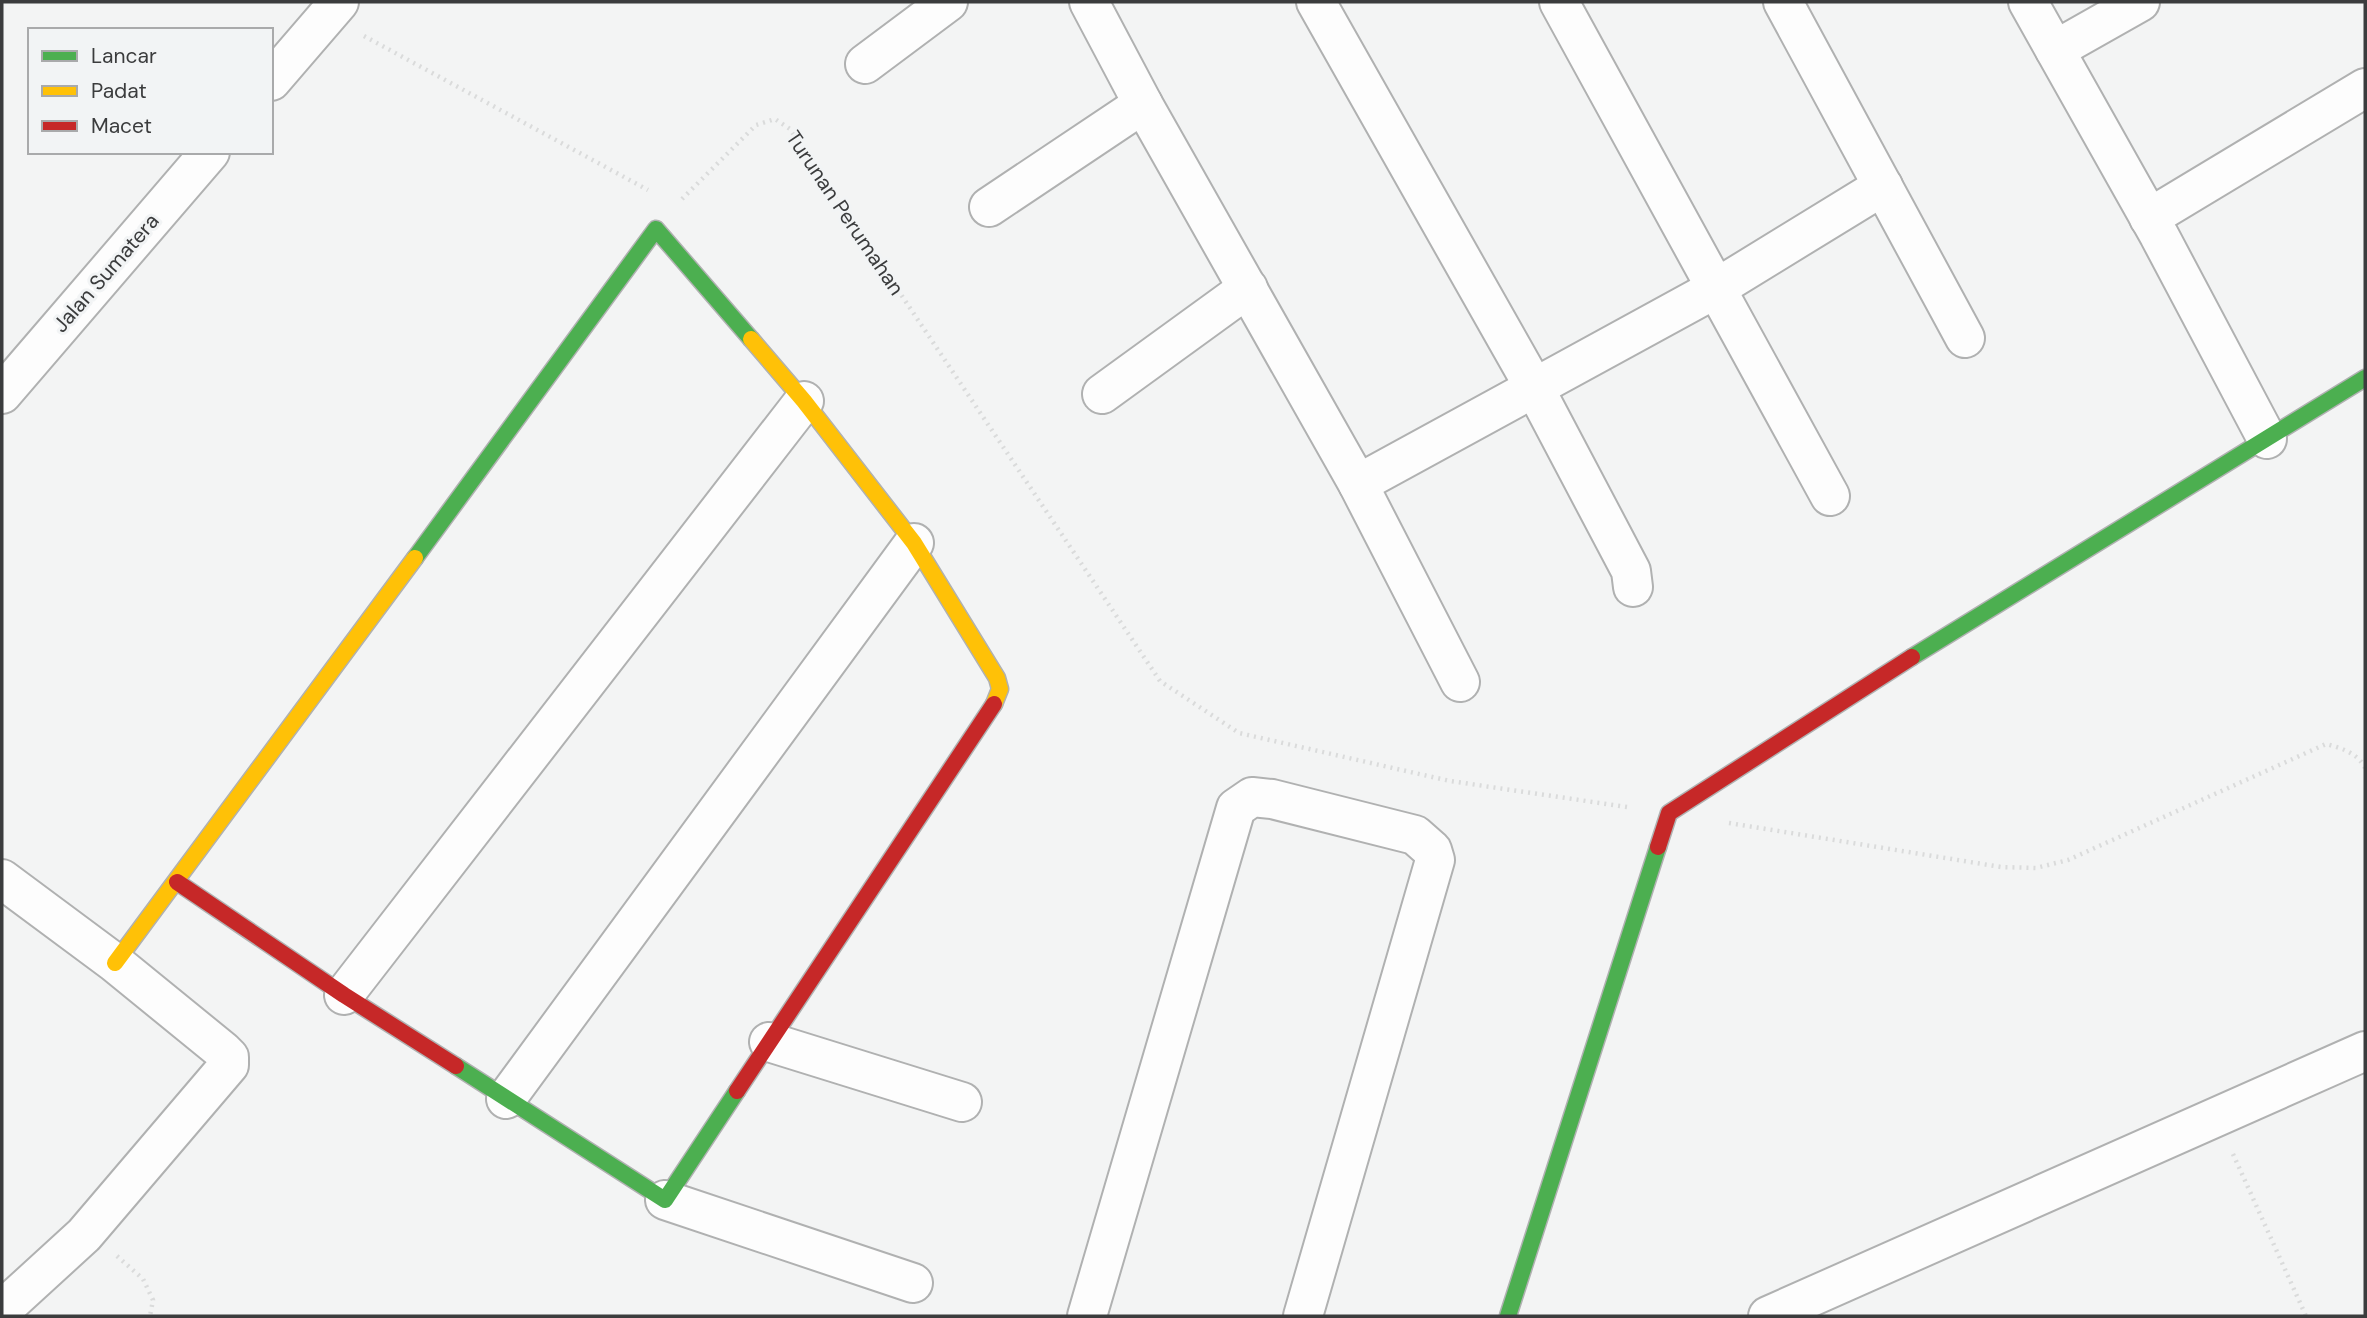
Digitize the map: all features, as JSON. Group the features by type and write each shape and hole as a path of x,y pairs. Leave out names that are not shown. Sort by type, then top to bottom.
{"street":[{"path":"865,64 948,2"},
{"path":"1089,2 1143,104 1359,484 1460,682"},
{"path":"1316,2 1534,387 1631,571 1633,587"},
{"path":"1559,2 1830,496"},
{"path":"1783,2 1965,338"},
{"path":"2028,2 2149,218 2267,439"},
{"path":"2055,50 2140,2"},
{"path":"273,79 333,9"},
{"path":"2149,218 2365,88"},
{"path":"989,207 1143,104"},
{"name":"Jalan Sumatera","path":"2,394 208,154"},
{"path":"1359,484 1715,289 1883,186"},
{"path":"115,963 656,229 804,401 914,543 997,678 1000,689 997,699 665,1200"},
{"path":"1102,394 1248,288"},
{"path":"1508,1316 1669,813 1917,654 2365,378"},
{"path":"344,995 804,401"},
{"path":"506,1098 914,543"},
{"path":"1087,1316 1236,808 1252,797 1272,799 1415,835 1432,850 1435,860 1303,1316"},
{"path":"2,879 115,963 229,1057 229,1065 84,1235 2,1310"},
{"path":"177,882 344,995 665,1200 913,1283"},
{"path":"769,1042 962,1102"},
{"path":"1768,1316 2365,1051"}],"path":[{"path":"333,9 651,192"},
{"name":"Turunan Perumahan","path":"675,205 756,125 775,119 790,129 1160,681 1239,733 1451,781 1669,813"},
{"path":"1669,813 2001,867 2036,868 2068,860 2326,744 2346,749 2362,762 2365,768"},
{"path":"2217,1118 2306,1316"},
{"path":"84,1235 127,1262 143,1279 153,1300 150,1316"}],"traffic: fast":[{"path":"415,558 656,229 751,339"},
{"path":"1912,657 2365,378"},
{"path":"1508,1316 1658,847"},
{"path":"456,1066 665,1200 737,1091"}],"traffic: slow":[{"path":"751,339 804,401 914,543 997,678 1000,689 994,704"},
{"path":"115,963 415,558"}],"traffic: jam":[{"path":"1658,847 1669,813 1912,657"},
{"path":"737,1091 994,704"},
{"path":"177,882 344,995 456,1066"}]}
